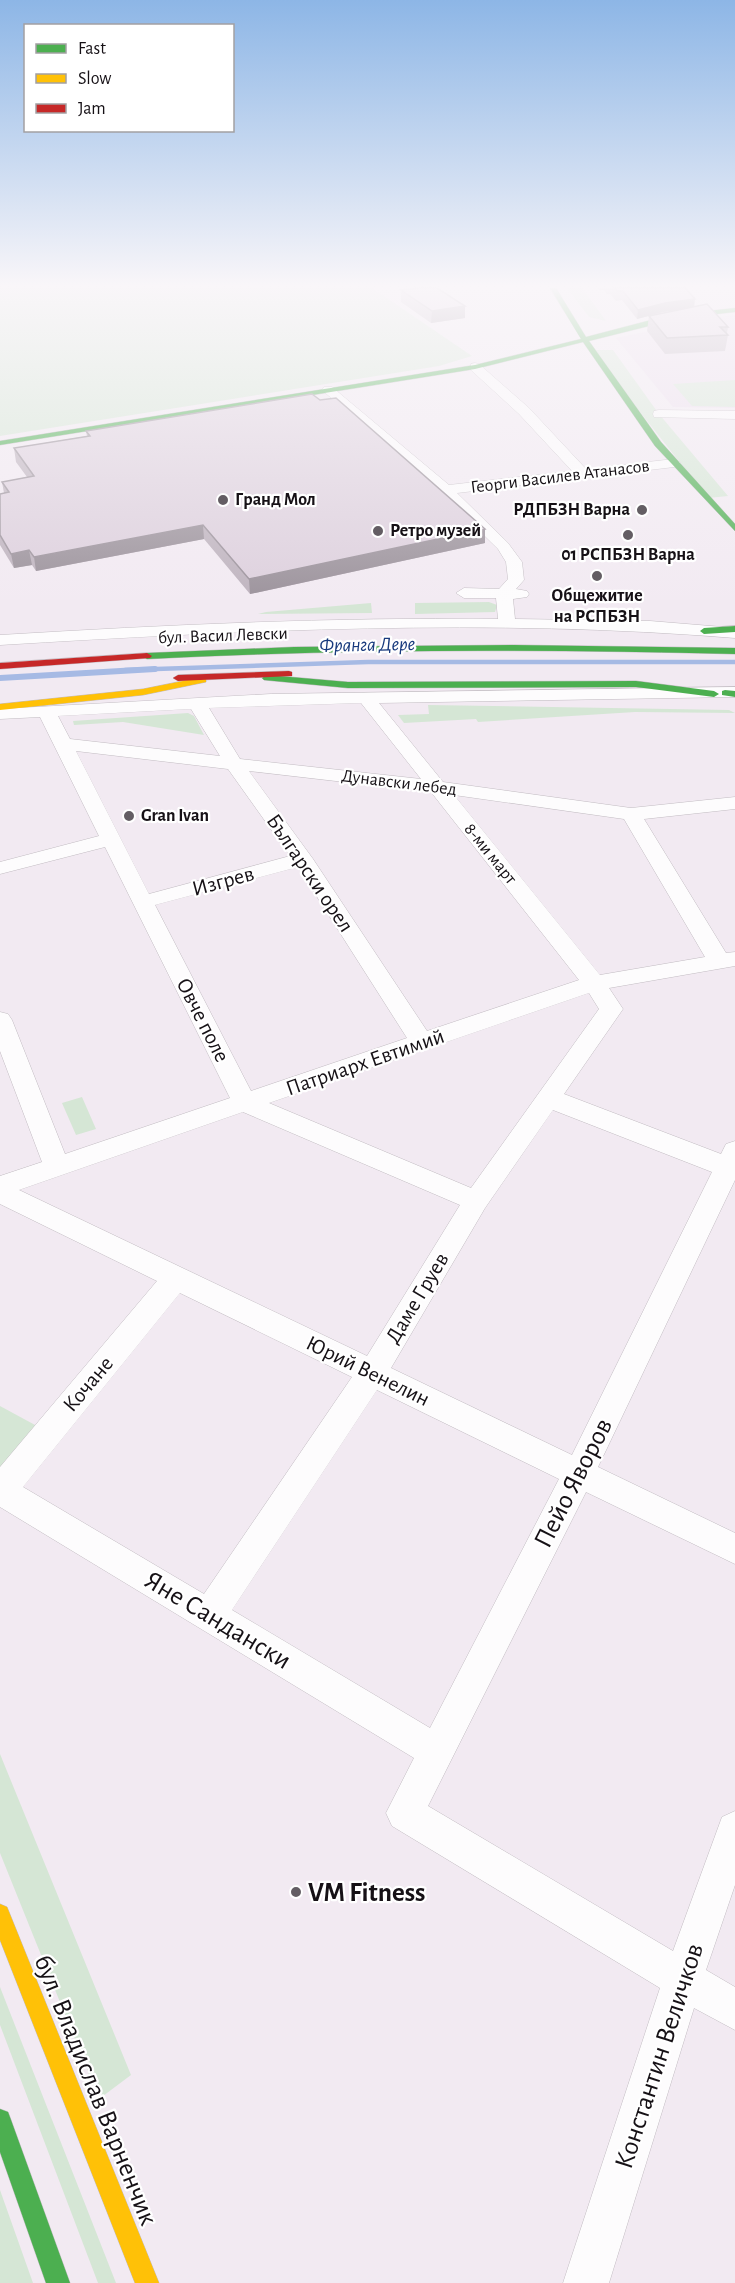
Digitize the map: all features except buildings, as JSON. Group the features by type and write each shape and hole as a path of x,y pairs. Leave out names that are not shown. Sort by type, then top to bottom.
{"main road":[{"path":"0,443 300,395"},
{"path":"623,395 658,444 735,529"},
{"path":"649,401 673,432"},
{"path":"708,498 728,496"},
{"path":"230,652 384,636 700,631"},
{"name":"бул. Васил Левски","path":"0,666 230,652 484,648 735,651"},
{"path":"0,651 64,649 215,653"},
{"name":"бул. Васил Левски","path":"120,681 232,675 463,670"},
{"path":"575,670 641,671"},
{"path":"0,707 143,692 232,675 348,685 636,684 727,693"},
{"name":"бул. Владислав Варненчик","path":"0,1914 147,2283"},
{"path":"0,2120 58,2283"}],"street":[{"path":"333,395 446,490 503,546 514,562 516,580 504,593 507,623"},
{"path":"506,395 583,474"},
{"path":"659,414 735,415"},
{"name":"Георги Василев Атанасов","path":"446,490 674,463"},
{"path":"464,593 524,594"},
{"path":"0,640 290,626 507,623 650,626 700,631 735,631"},
{"path":"0,714 197,703 365,697 727,693"},
{"name":"8-ми март","path":"365,697 594,983"},
{"name":"Български орел","path":"197,703 234,764 303,860 422,1042"},
{"name":"Овче поле","path":"47,712 245,1103"},
{"name":"Дунавски лебед","path":"62,744 436,787 631,814 735,803"},
{"path":"631,814 727,960"},
{"path":"0,868 110,839"},
{"name":"Изгрев","path":"142,902 303,860"},
{"name":"Патриарх Евтимий","path":"0,1186 594,983 727,960"},
{"name":"Даме Груев","path":"209,1615 372,1373 476,1200 611,1009 594,983"},
{"path":"0,1020 57,1167"},
{"path":"548,1098 732,1163"},
{"path":"245,1103 476,1200"},
{"name":"Пейо Яворов","path":"683,1978 405,1813 579,1473 732,1163"},
{"name":"Юрий Венелин","path":"0,1192 735,1549"},
{"name":"Кочане","path":"0,1490 176,1278"},
{"name":"Яне Сандански","path":"0,1490 435,1751"},
{"name":"Константин Величков","path":"586,2283 683,1978 735,1830"},
{"path":"683,1978 735,2010"}],"shaded area":[{"path":"663,395 735,395 735,408 673,407"}],"green space":[{"path":"0,395 260,395 0,436"},
{"path":"626,395 645,395 728,496 708,498"},
{"path":"682,395 735,395 735,407 692,406"},
{"path":"489,602 497,605 495,612 415,614 415,603"},
{"path":"371,603 372,613 258,614 266,612"},
{"path":"428,705 729,710 735,713 635,712 478,722 476,719 404,723 398,715 429,714"},
{"path":"188,713 194,716 204,735 123,722 74,725 73,721"},
{"path":"82,1097 96,1129 76,1135 62,1103"},
{"path":"0,1406 48,1432 0,1491"},
{"path":"0,1754 131,2075 99,2099 0,1853"},
{"path":"0,1987 116,2283 98,2283 0,2025"},
{"path":"0,2190 33,2283 0,2283"}],"waterway":[{"name":"Франга Дере","path":"155,669 368,662 735,662"},
{"name":"Франга Дере","path":"0,678 155,669"},
{"name":"Франга Дере","path":"125,670 155,669"}],"traffic: fast":[{"path":"0,443 303,395"},
{"path":"623,395 658,444 735,529"},
{"path":"704,631 735,629"},
{"path":"147,656 220,652 441,648 735,651"},
{"path":"267,678 348,685 636,684 714,694"},
{"path":"725,693 735,694"},
{"path":"0,2120 58,2283"}],"traffic: slow":[{"path":"0,707 143,692 203,680"},
{"path":"0,1914 147,2283"}],"traffic: jam":[{"path":"0,666 147,656"},
{"path":"178,678 289,674"}],"place":[{"name":"Гранд Мол","path":"223,500"},
{"name":"РДПБЗН Варна","path":"642,510"},
{"name":"Ретро музей","path":"378,531"},
{"name":"01 РСПБЗН Варна","path":"628,535"},
{"name":"Общежитие на РСПБЗН","path":"597,576"},
{"name":"Gran Ivan","path":"129,816"},
{"name":"VM Fitness","path":"296,1892"}]}
